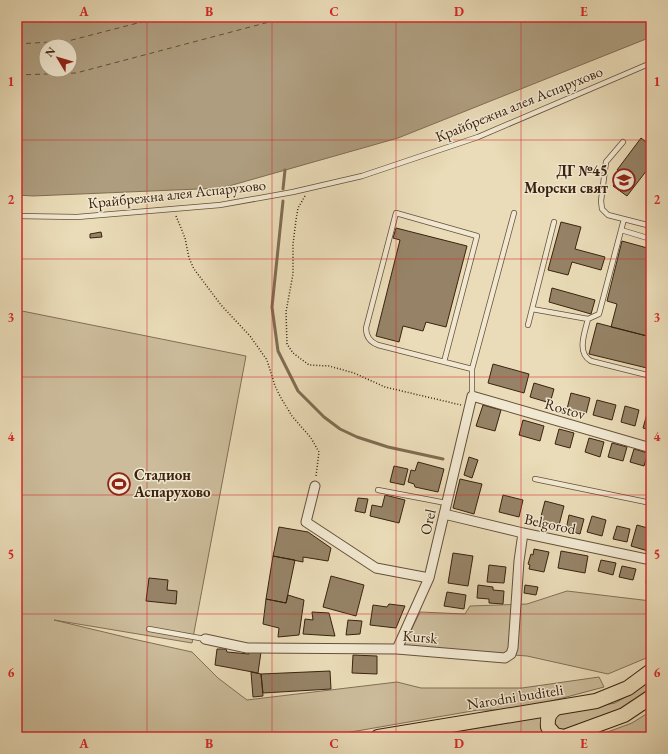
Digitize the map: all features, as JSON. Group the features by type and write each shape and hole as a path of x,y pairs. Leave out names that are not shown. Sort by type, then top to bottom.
{"main road":[{"name":"Narodni buditeli","path":"378,737 596,701 628,688 651,671"},
{"path":"556,708 548,717 548,727 555,735 564,737 624,715 651,697"}],"street":[{"name":"Orel","path":"397,649 429,578 472,396"},
{"name":"Rostov","path":"472,396 651,448"},
{"path":"315,486 306,522 376,568 429,578"},
{"name":"Belgorod","path":"444,514 523,533 651,560"},
{"name":"Kursk","path":"205,639 247,648 397,649 502,658 508,656 512,652 513,648 519,562 523,533"}],"lane":[{"name":"Крайбрежна алея Аспарухово","path":"17,216 78,217 220,205 311,188 362,176 478,137 651,63"},
{"path":"623,142 606,162 601,205 603,211 608,215 651,226"},
{"path":"444,362 477,236 396,213 366,328 368,337 374,344 444,362 472,369"},
{"path":"472,396 472,369 514,213"},
{"path":"532,309 588,319 599,314 624,219"},
{"path":"528,325 554,222"},
{"path":"621,230 651,239"},
{"path":"588,319 582,349 585,356 591,361 651,376"},
{"path":"535,479 651,503"},
{"path":"378,490 446,503"},
{"path":"149,629 205,639"}],"path":[{"path":"311,188 298,208 293,244 293,274 286,312 287,344 293,353 309,365 329,366 354,373 386,387 469,407"},
{"path":"173,209 185,238 189,258 194,269 268,360 275,386 281,398 292,416 312,438 319,452 315,486"}],"shaded area":[{"path":"17,17 651,17 651,37 398,138 222,188 33,196 17,195"},
{"name":"Стадион Аспарухово","path":"17,310 246,356 192,643 54,620 192,652 218,678 247,700 397,682 421,688 522,688 599,677 604,687 544,703 507,710 478,710 322,737 17,737"},
{"path":"567,591 651,601 651,656 608,674 527,656 403,647 420,612 465,614 470,606 527,604"},
{"path":"651,678 651,688 623,709 541,737 422,737 615,703 634,692"},
{"path":"651,711 651,737 594,737 632,723"}],"building":[{"path":"641,138 651,146 651,173 647,170 627,196 613,186 622,174 617,170"},
{"path":"561,222 581,227 575,249 605,257 601,270 572,262 568,275 548,270"},
{"path":"396,228 467,246 446,327 426,322 423,331 403,326 399,342 376,336 400,240 393,238"},
{"path":"101,232 102,237 90,238 90,234"},
{"path":"622,241 651,249 651,337 611,327 617,304 607,301"},
{"path":"552,288 595,300 591,314 549,302"},
{"path":"597,323 651,337 651,369 589,354"},
{"path":"493,364 529,374 524,393 488,383"},
{"path":"534,383 554,389 550,403 530,397"},
{"path":"571,393 590,398 586,414 567,409"},
{"path":"597,400 616,405 612,420 593,415"},
{"path":"483,405 501,410 495,431 476,426"},
{"path":"625,406 639,410 635,426 621,422"},
{"path":"647,414 651,415 651,430 643,428"},
{"path":"523,420 544,426 540,441 519,435"},
{"path":"559,429 574,433 570,448 555,444"},
{"path":"589,438 604,442 600,457 585,452"},
{"path":"612,443 627,447 623,461 608,457"},
{"path":"634,449 648,453 644,466 630,462"},
{"path":"469,457 478,460 472,478 464,475"},
{"path":"418,462 444,469 438,492 415,487 414,484 408,482 411,470 415,471"},
{"path":"394,466 408,469 404,485 390,482"},
{"path":"460,479 482,484 474,514 453,508"},
{"path":"385,495 405,500 399,523 370,516 372,505 382,507"},
{"path":"503,495 523,500 519,517 499,512"},
{"path":"358,498 368,499 365,513 355,511"},
{"path":"545,501 564,506 558,529 539,524"},
{"path":"569,515 584,519 580,534 566,530"},
{"path":"592,516 606,520 602,536 587,532"},
{"path":"637,525 651,529 651,539 648,551 631,546"},
{"path":"617,526 630,529 627,542 613,539"},
{"path":"279,527 308,532 331,548 328,561 303,557 303,562 273,556"},
{"path":"534,549 549,552 544,572 529,569 530,565 528,564 531,554 533,555"},
{"path":"561,551 588,556 585,573 558,568"},
{"path":"453,553 473,556 468,586 448,583"},
{"path":"273,556 295,560 286,603 266,599"},
{"path":"601,560 616,563 613,575 598,571"},
{"path":"489,565 506,567 504,583 487,582"},
{"path":"622,566 636,569 633,580 619,577"},
{"path":"648,571 651,572 651,584 646,583"},
{"path":"331,576 364,585 356,616 323,607"},
{"path":"149,578 168,580 167,590 177,591 176,604 146,601"},
{"path":"478,585 493,587 493,590 504,591 503,604 489,603 489,599 477,598"},
{"path":"525,585 538,587 536,595 524,593"},
{"path":"447,592 466,595 464,609 444,606"},
{"path":"288,595 304,600 299,635 278,637 279,628 263,624 266,599 286,603"},
{"path":"389,604 405,606 396,628 370,625 373,605 387,607"},
{"path":"312,612 329,613 335,636 303,634 305,619 313,620"},
{"path":"348,620 362,621 360,634 346,635"},
{"path":"217,649 226,649 227,652 249,654 249,651 261,652 258,673 215,665"},
{"path":"353,655 377,656 377,674 352,673"},
{"path":"330,671 331,689 263,693 261,674"},
{"path":"251,672 261,674 263,696 253,697"}],"waterway":[{"path":"283,189 285,170"},
{"path":"283,201 272,307 278,351 298,391 324,417 340,429 357,437 388,447 443,459"}],"ferry route":[{"path":"17,44 68,41 161,17"},
{"path":"17,75 76,73 288,17"}],"place":[{"name":"ДГ №45 Морски свят","path":"624,180"},
{"name":"Стадион Аспарухово","path":"119,484"}]}
